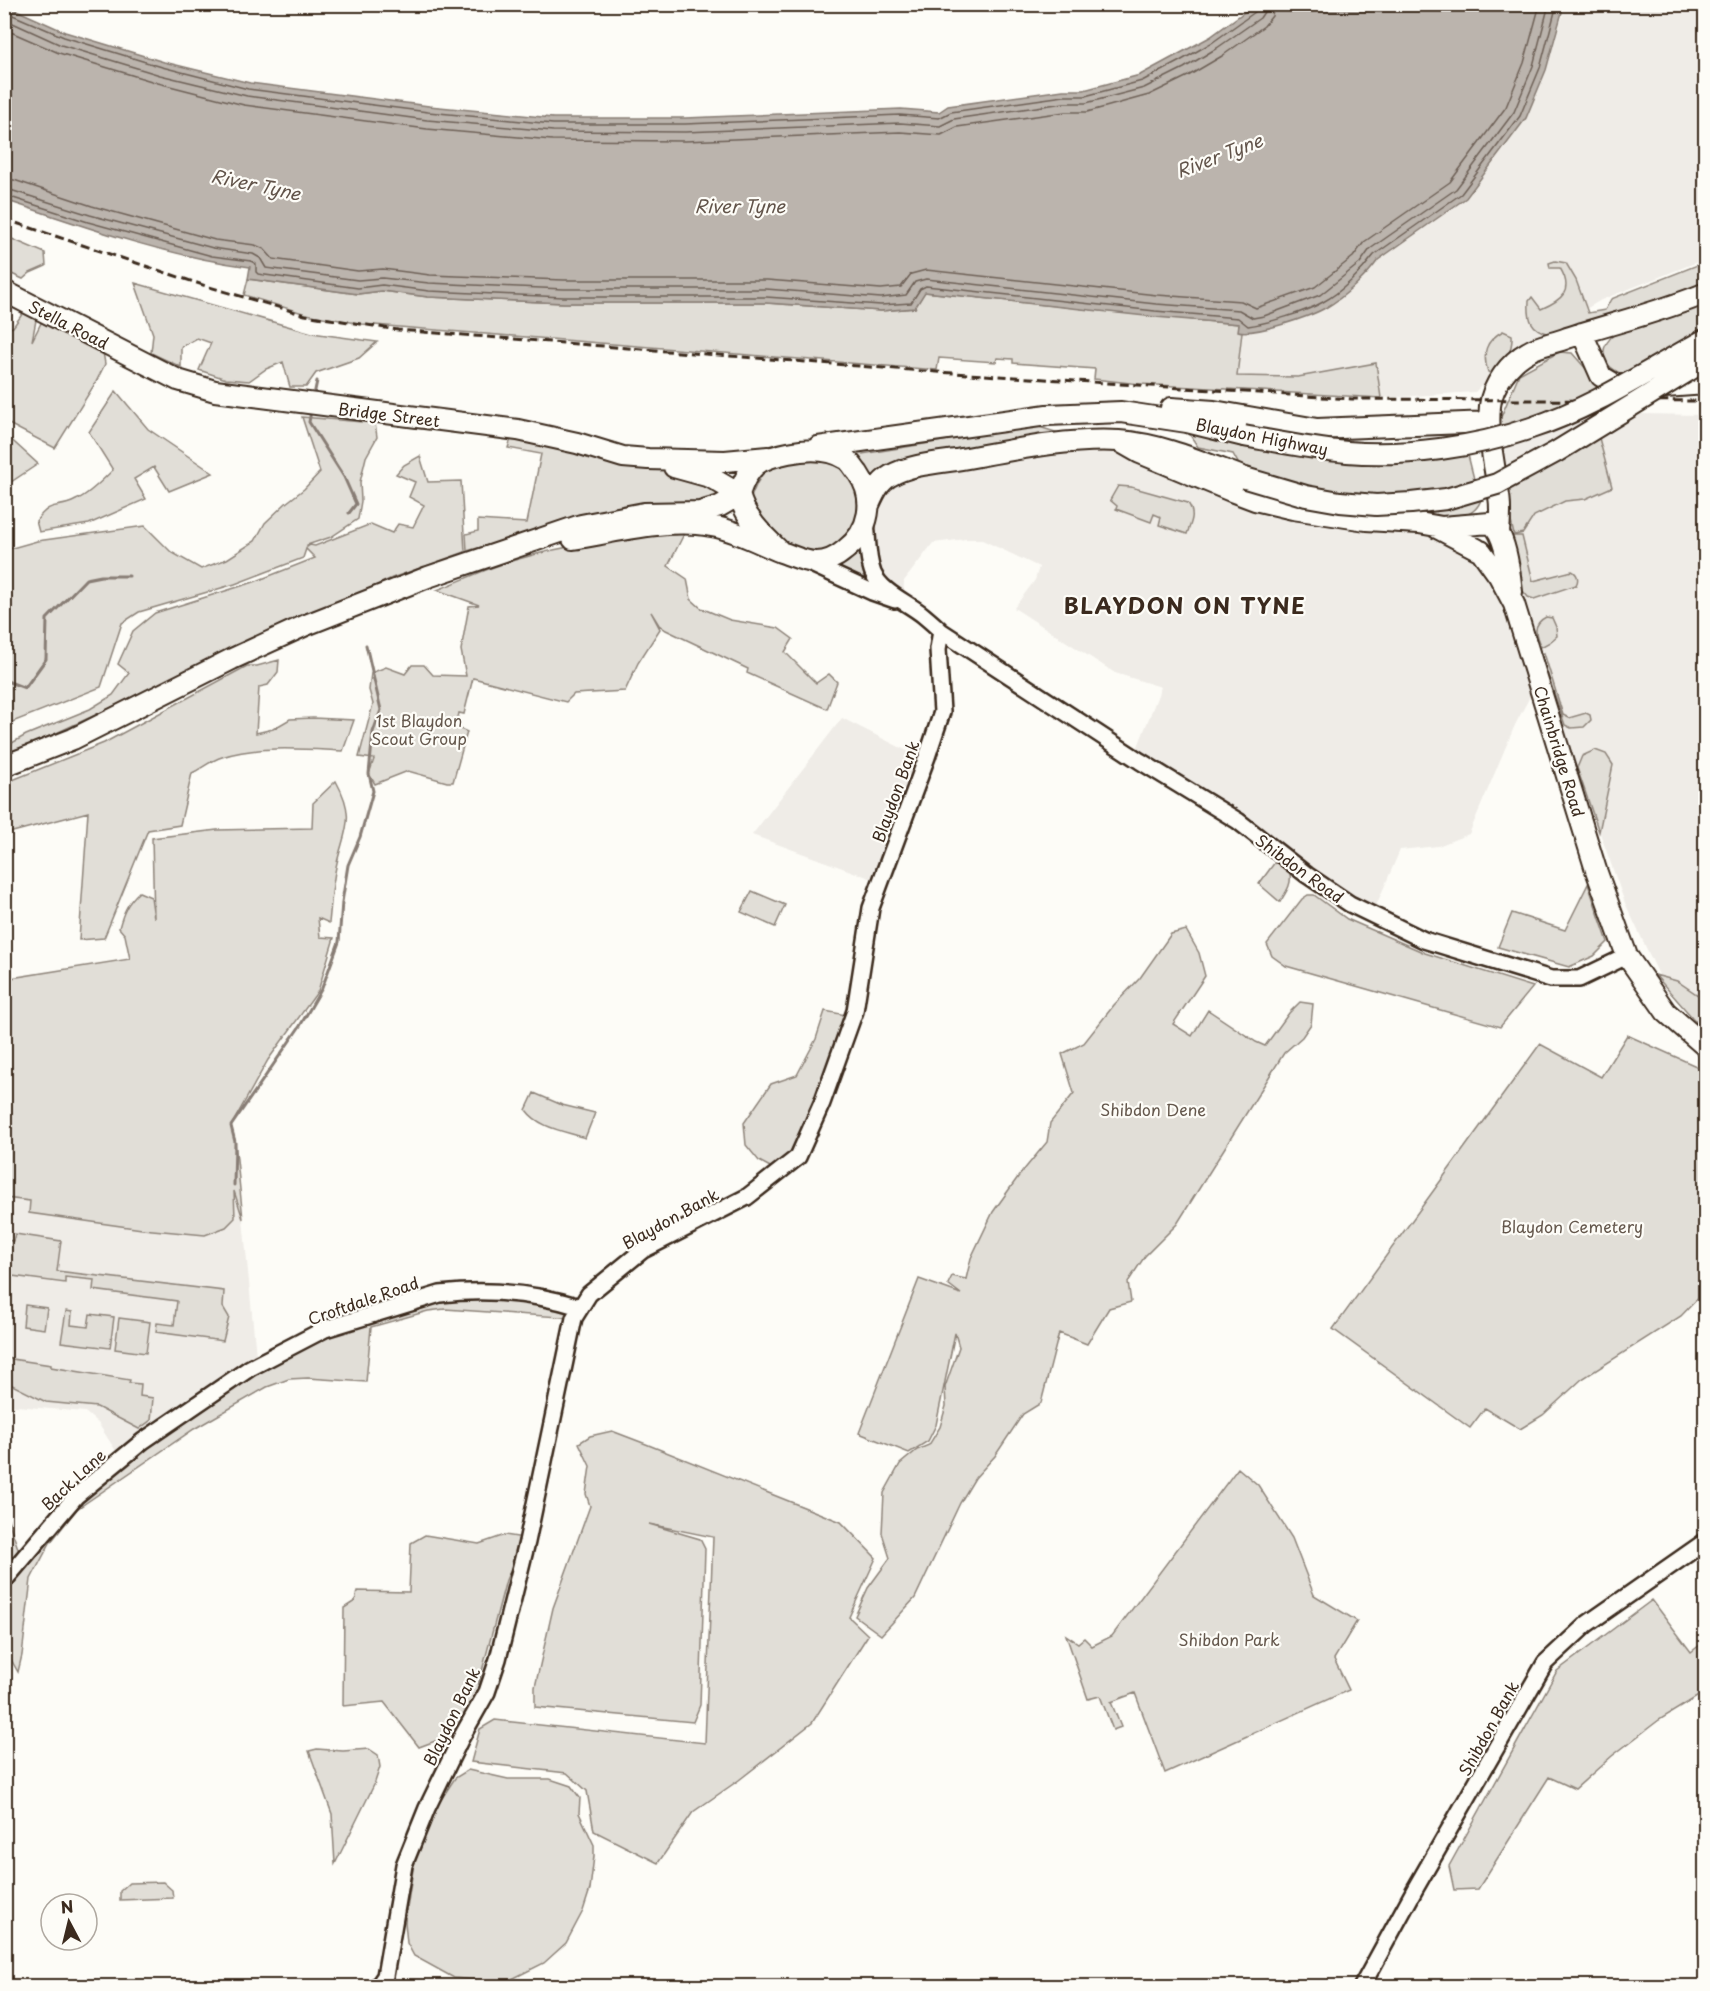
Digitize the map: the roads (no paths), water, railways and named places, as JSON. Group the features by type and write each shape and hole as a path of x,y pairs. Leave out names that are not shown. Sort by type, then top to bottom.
{"main road":[{"name":"Stella Road","path":"4,291 134,358"},
{"path":"1432,526 1479,550 1494,549 1499,535 1499,496 1489,422 1491,401 1510,366 1529,351 1706,293"},
{"path":"1582,333 1601,376 1616,385 1665,387 1706,384"},
{"name":"Blaydon Highway","path":"798,451 1047,415 1121,412 1187,422 1244,436 1348,452 1394,452 1441,448 1502,437 1563,416 1606,395 1706,339"},
{"name":"Bridge Street","path":"134,358 195,387 235,395 518,430 577,443 623,457 725,461 768,457"},
{"path":"1238,485 1340,502 1376,505 1446,499 1497,484 1556,452 1706,360"},
{"path":"1121,412 1154,407 1214,411 1317,429 1489,422"},
{"path":"516,547 684,524 713,526 805,561 822,562 841,554 856,541 882,482 898,472 1024,448 1090,441 1119,441 1162,448 1238,485 1255,500 1318,514 1432,526 1454,527 1490,523 1494,525 1499,535 1510,571 1514,604"},
{"path":"4,766 73,739 232,659 306,625 425,578 581,525 618,516 669,511 700,512 720,506 739,494 755,465 768,457 816,450 846,459 863,482 868,514"},
{"name":"Bridge Street","path":"648,459 710,477 739,494"},
{"path":"1479,550 1473,546 1471,536 1474,527 1479,524 1491,504 1495,477"},
{"path":"739,494 750,519 781,552"},
{"name":"Chainbridge Road","path":"1479,550 1499,576 1514,604 1596,870 1627,956"},
{"path":"1627,956 1666,1011 1706,1047"}],"street":[{"path":"868,514 870,562 874,575 879,583 903,603"},
{"path":"805,561 872,592 903,603"},
{"name":"Shibdon Road","path":"903,603 922,614 940,631 1140,761 1238,821 1306,874 1350,904 1424,940 1558,980 1579,979 1627,956"},
{"name":"Blaydon Bank","path":"378,1986 384,1976 404,1865 436,1788 487,1692 498,1659 527,1542 574,1318 580,1307 599,1285 643,1250 747,1197 798,1157 822,1103 851,1022 871,908 942,712 938,649 940,631"},
{"name":"Croftdale Road","path":"121,1459 143,1441 250,1368 325,1329 452,1292 514,1293 548,1298 580,1307"},
{"name":"Back Lane","path":"4,1581 76,1496 121,1459"},
{"name":"Shibdon Bank","path":"1362,1986 1545,1663 1587,1624 1706,1541"}],"water":[{"name":"River Tyne","path":"5,5 65,32 164,62 250,83 429,106 553,118 685,118 901,109 939,112 948,106 1063,90 1084,90 1140,75 1210,37 1254,5 1564,5 1546,70 1526,118 1466,198 1378,260 1355,286 1327,307 1283,324 1246,332 1238,331 1239,324 925,292 915,308 881,311 766,303 564,303 428,297 382,291 358,294 248,279 250,267 157,248 5,200"}],"waterway":[{"path":"314,395 317,381"},
{"path":"311,411 309,422 344,477 356,504 349,513"},
{"path":"4,680 25,688 46,659 47,619 86,579 101,576 129,576"},
{"path":"234,1185 235,1142 231,1126 300,1026 322,988 339,942 348,865 360,837 373,791 369,774 373,732 381,710 366,645"}],"railway":[{"path":"4,219 206,286 305,315 398,330 922,371 1352,399 1706,401"}],"district":[{"name":"BLAYDON ON TYNE","path":"1185,604"}],"park label":[{"name":"1st Blaydon Scout Group","path":"419,729"},
{"name":"Shibdon Dene","path":"1153,1109"},
{"name":"Blaydon Cemetery","path":"1572,1226"},
{"name":"Shibdon Park","path":"1229,1639"}]}
